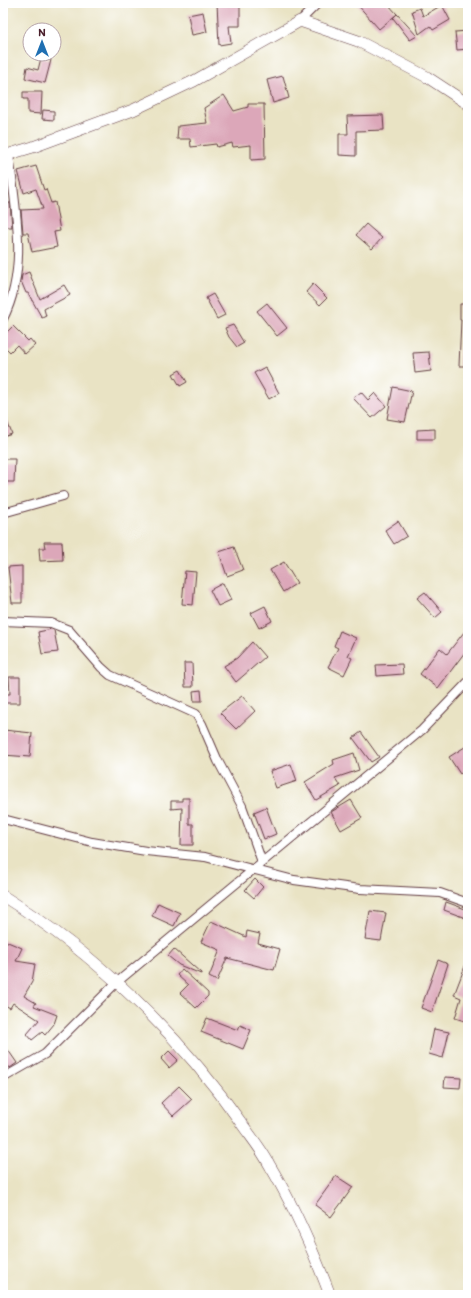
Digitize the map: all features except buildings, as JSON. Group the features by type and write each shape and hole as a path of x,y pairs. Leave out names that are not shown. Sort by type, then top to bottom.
{"main road":[{"path":"6,155 133,110 194,81 300,21 358,41 427,77 468,104"},
{"path":"3,896 39,919 116,983 176,1041 220,1093 269,1162 295,1211 330,1295"}],"street":[{"path":"300,21 318,3"},
{"path":"3,319 10,306 18,257 6,155"},
{"path":"3,513 63,496"},
{"path":"3,621 51,624 69,630 101,667 110,675 196,714 218,761 242,806 262,862"},
{"path":"3,1078 45,1054 116,983 422,730 468,682"},
{"path":"3,819 92,842 146,851 205,857 294,880 360,889 440,894 468,903"}]}
